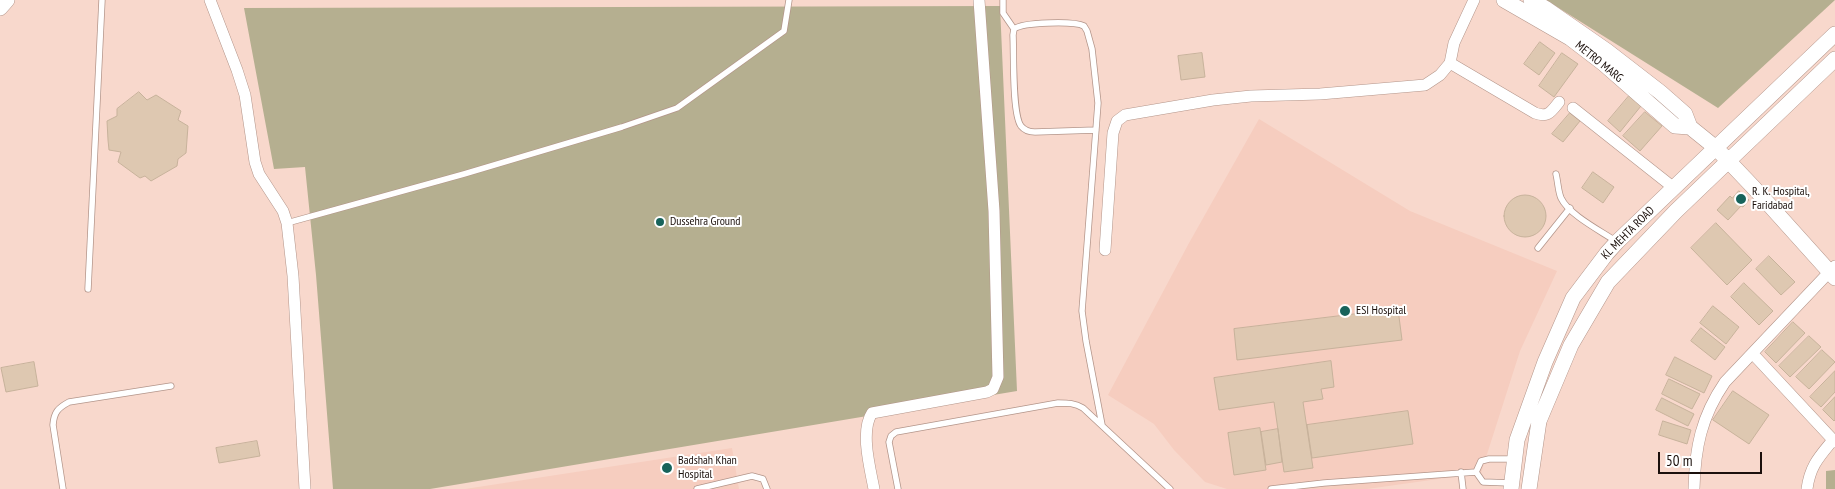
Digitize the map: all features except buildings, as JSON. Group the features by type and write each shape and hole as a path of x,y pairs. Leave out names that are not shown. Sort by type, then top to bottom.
{"street":[{"path":"0,8 6,0"},
{"path":"210,0 245,95 255,162 259,174 283,211 287,223 293,276 305,489"},
{"path":"874,489 866,435 868,420 872,413 987,392 993,389 998,377 994,211 979,0"},
{"path":"1105,250 1113,132 1116,121 1124,115 1213,100 1251,96 1320,94 1420,87 1432,82 1450,63 1454,43 1474,0"},
{"name":"METRO MARG","path":"1504,0 1570,38 1604,64 1675,126 1690,127"},
{"name":"METRO MARG","path":"1531,0 1606,51 1660,92 1685,114 1690,127 1716,148 1833,272"},
{"name":"KL MEHTA ROAD","path":"1511,486 1517,440 1545,362 1573,298 1607,252 1835,34"},
{"name":"KL MEHTA ROAD","path":"1528,489 1540,421 1571,345 1608,282 1676,211 1835,59"},
{"path":"1450,63 1543,116 1549,114 1559,102"},
{"path":"1573,108 1674,188"},
{"path":"1694,489 1698,440 1709,408 1725,382 1833,272"},
{"path":"1753,354 1834,441 1815,462 1810,472 1807,489"}],"lane":[{"path":"88,289 102,0"},
{"path":"287,223 622,127 677,108 784,31 789,0"},
{"path":"1003,0 1003,12 1014,29 1016,113 1022,128 1035,132 1096,130"},
{"path":"1014,29 1022,26 1072,23 1084,26 1092,49 1098,102 1082,311 1102,425"},
{"path":"1556,174 1561,197 1570,208 1617,242"},
{"path":"1538,248 1570,208"},
{"path":"63,489 53,425 54,416 58,408 69,402 171,386"},
{"path":"898,489 890,442 891,436 896,432 1058,403 1076,404 1083,408 1169,489"},
{"path":"1476,472 1481,461 1504,458 1514,459"},
{"path":"1461,472 1463,489"},
{"path":"1272,489 1324,482 1476,472"},
{"path":"1476,472 1483,482 1511,486"},
{"path":"697,489 752,476 762,479 767,489"}],"shaded area":[{"path":"1546,0 1835,0 1718,108"},
{"name":"Dussehra Ground","path":"1000,6 1017,391 430,489 333,489 316,275 305,167 274,169 244,8"},
{"name":"ESI Hospital","path":"1259,119 1410,211 1557,271 1520,351 1481,473 1367,489 1227,489 1205,482 1174,450 1154,424 1108,395 1189,243"},
{"name":"Badshah Khan Hospital","path":"732,448 739,489 465,489"},
{"path":"1835,470 1835,489 1826,489 1826,471"}],"place":[{"name":"R. K. Hospital, Faridabad","path":"1741,199"},
{"name":"Dussehra Ground","path":"660,222"},
{"name":"ESI Hospital","path":"1345,311"},
{"name":"Badshah Khan Hospital","path":"667,468"}]}
